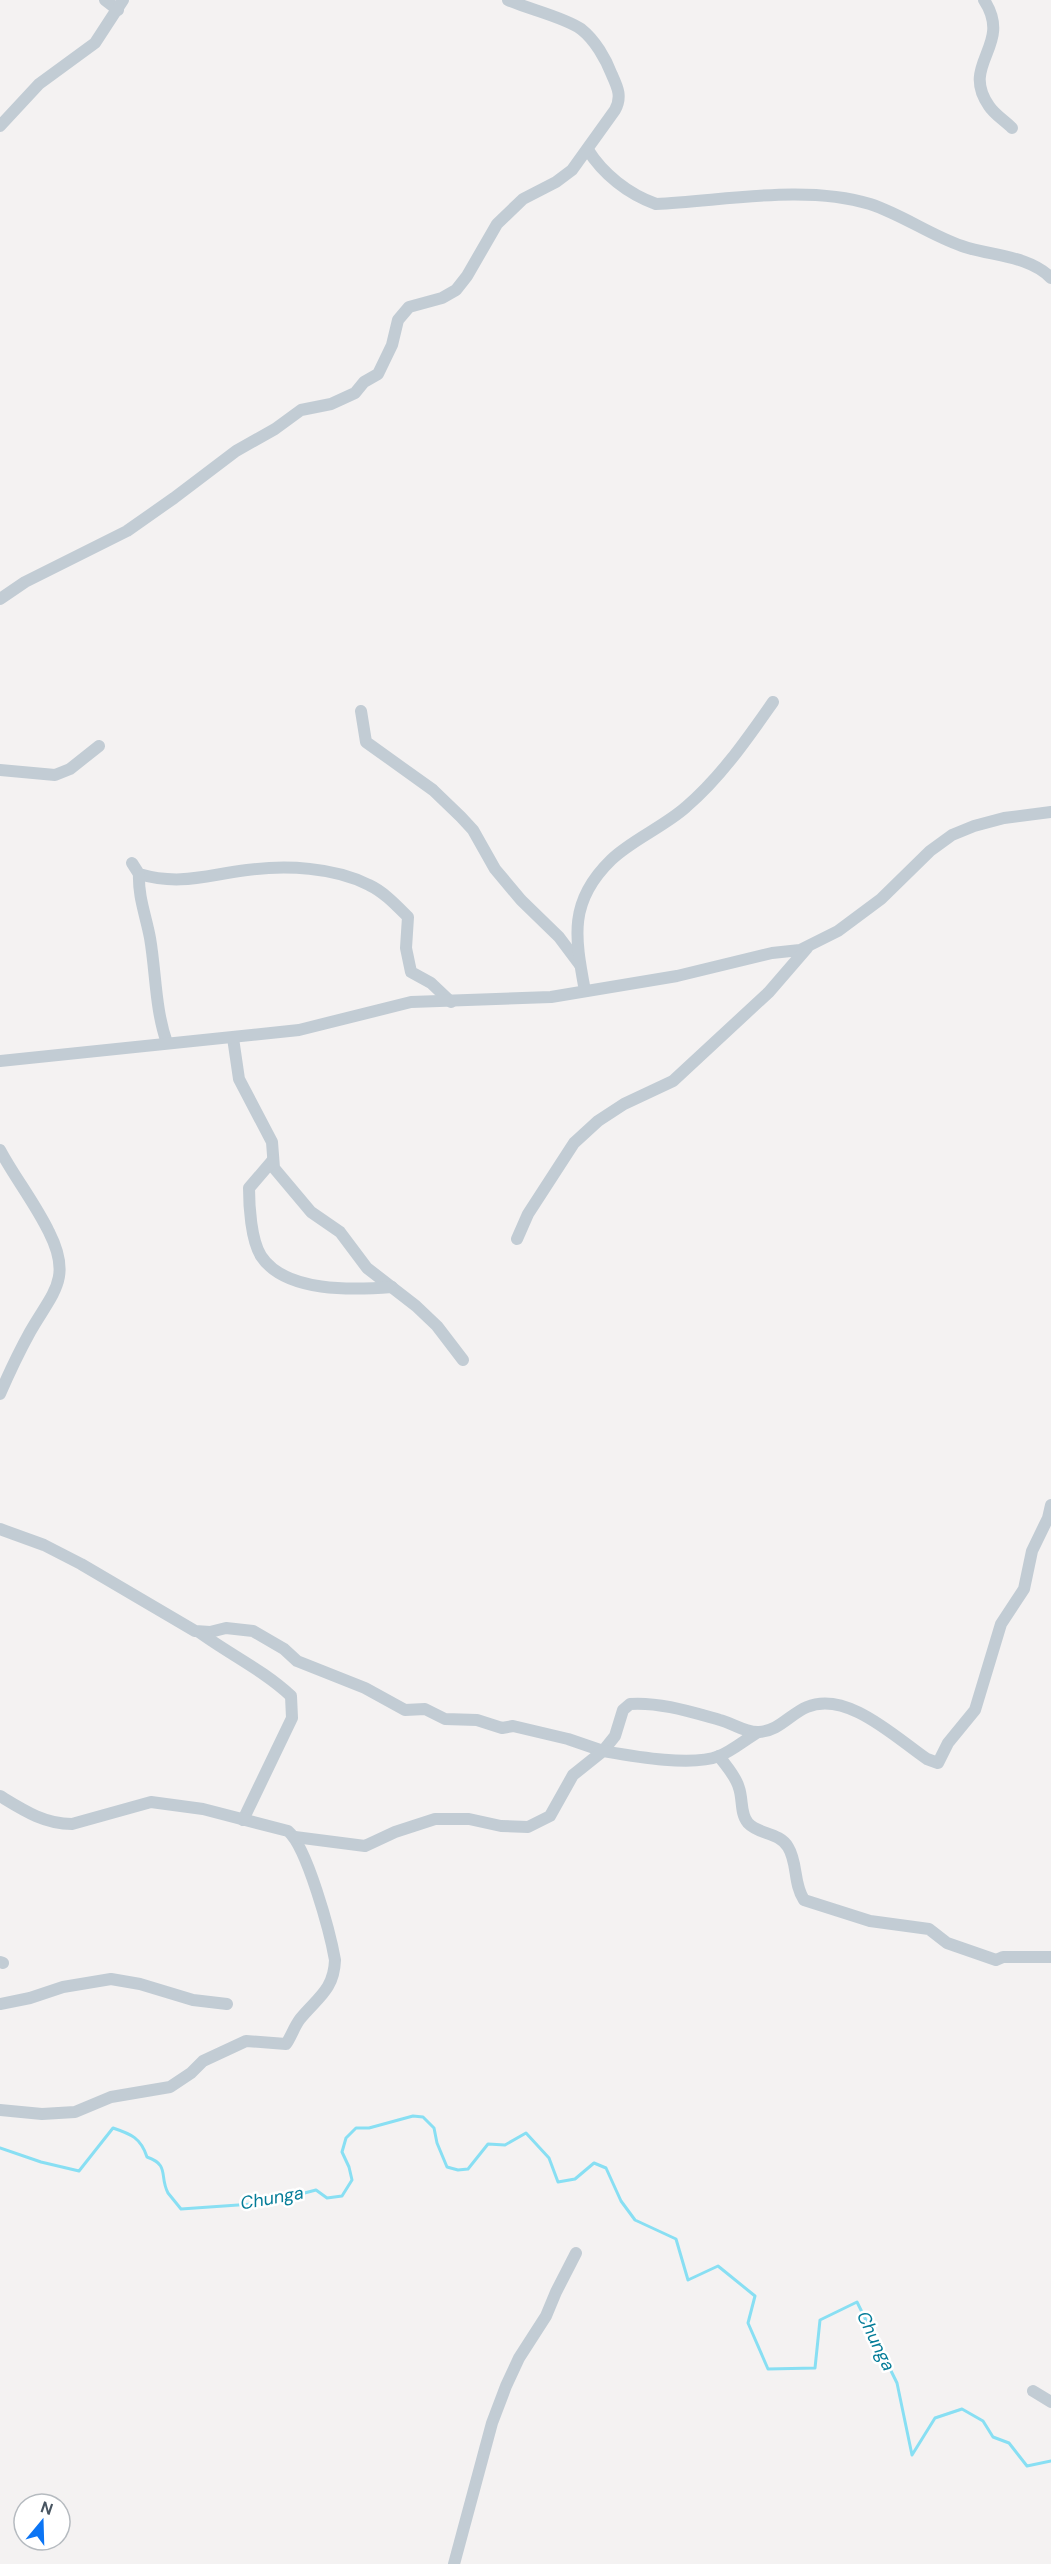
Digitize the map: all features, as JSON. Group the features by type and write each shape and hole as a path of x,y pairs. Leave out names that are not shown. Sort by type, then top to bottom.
{"street":[{"path":"0,126 39,84 95,43 120,5 105,0"},
{"path":"0,599 25,582 127,531 236,451 275,429 302,410 331,404 355,393 364,382 378,374 392,345 399,320 409,308 441,298 456,290 467,276 497,224 507,212 572,170 620,101 619,90 608,65 592,40 580,29 508,0"},
{"path":"984,0 995,24 992,41 980,66 979,85 989,106 1012,128"},
{"path":"588,150 597,164 610,176 643,200 656,204 741,197 839,197 899,214 948,241 1025,263 1051,278"},
{"path":"585,991 576,938 585,894 612,859 685,809 698,796 743,746 773,702"},
{"path":"361,711 366,742 433,790 461,817 473,830 495,869 521,900 559,936 580,965"},
{"path":"0,770 55,776 70,769 99,746"},
{"path":"0,1061 299,1030 411,1002 551,997 677,976 808,947 838,931 881,899 930,852 952,835 1004,818 1051,812"},
{"path":"132,863 139,874 138,892 150,937 160,1023 167,1042"},
{"path":"139,874 163,881 186,880 249,869 278,868 335,872 370,885 392,901 408,917 406,948 411,972 430,983 451,1002"},
{"path":"517,1239 528,1214 574,1143 598,1121 624,1104 673,1081 769,992 808,947"},
{"path":"233,1038 239,1079 272,1142 274,1168 311,1212 340,1232 367,1268 417,1306 437,1326 463,1360"},
{"path":"0,1150 50,1233 60,1262 59,1283 51,1301 30,1331 0,1394"},
{"path":"273,1160 249,1188 249,1207 261,1256 278,1272 306,1285 392,1287"},
{"path":"198,1632 226,1628 253,1631 284,1649 297,1661 365,1688 405,1710 425,1709 445,1719 477,1720 502,1728 513,1726 568,1739 603,1751 680,1760 719,1756 758,1732 782,1725 807,1707 816,1704 844,1706 858,1710 927,1759 938,1763 948,1743 975,1710 1001,1624 1024,1589 1032,1551 1048,1518 1051,1505"},
{"path":"0,1529 44,1545 198,1632 257,1670 291,1696 292,1718 243,1820"},
{"path":"295,1838 365,1846 427,1820 443,1819 477,1820 501,1826 528,1827 550,1816 573,1775 603,1751 615,1736 623,1710 630,1704 661,1706 721,1720 758,1732"},
{"path":"719,1756 738,1783 744,1818 750,1826 782,1840 788,1847 793,1858 799,1893 804,1900 870,1921 929,1929 947,1943 996,1960 1003,1957 1051,1957"},
{"path":"0,1796 36,1816 58,1824 72,1824 151,1802 203,1809 288,1831 295,1838 307,1863 336,1960 335,1974 329,1986 297,2022 286,2044 246,2042 203,2061 191,2073 170,2087 111,2097 75,2112 42,2114 0,2110"},
{"path":"0,2004 30,1998 63,1987 111,1978 193,2000 226,2004"},
{"path":"454,2564 492,2423 506,2386 519,2358 546,2316 576,2253"},
{"path":"1033,2391 1051,2402"}],"waterway":[{"name":"Chunga","path":"0,2148 41,2162 79,2171 113,2128 125,2132 142,2145 147,2157 159,2164 163,2172 165,2187 181,2209 266,2203 316,2190 327,2198 342,2196 352,2180 342,2152 346,2138 356,2128 369,2128 413,2116 423,2117 434,2128 437,2143 447,2167 458,2170 468,2169 488,2144 505,2145 526,2133 549,2158 558,2182 575,2179 594,2163 606,2168 621,2201 635,2220 676,2239 688,2280 718,2266 755,2296 748,2323 768,2369 815,2368 820,2320 857,2302 897,2383 912,2455 935,2418 962,2409 983,2421 993,2437 1009,2443 1027,2466 1051,2461"}]}
